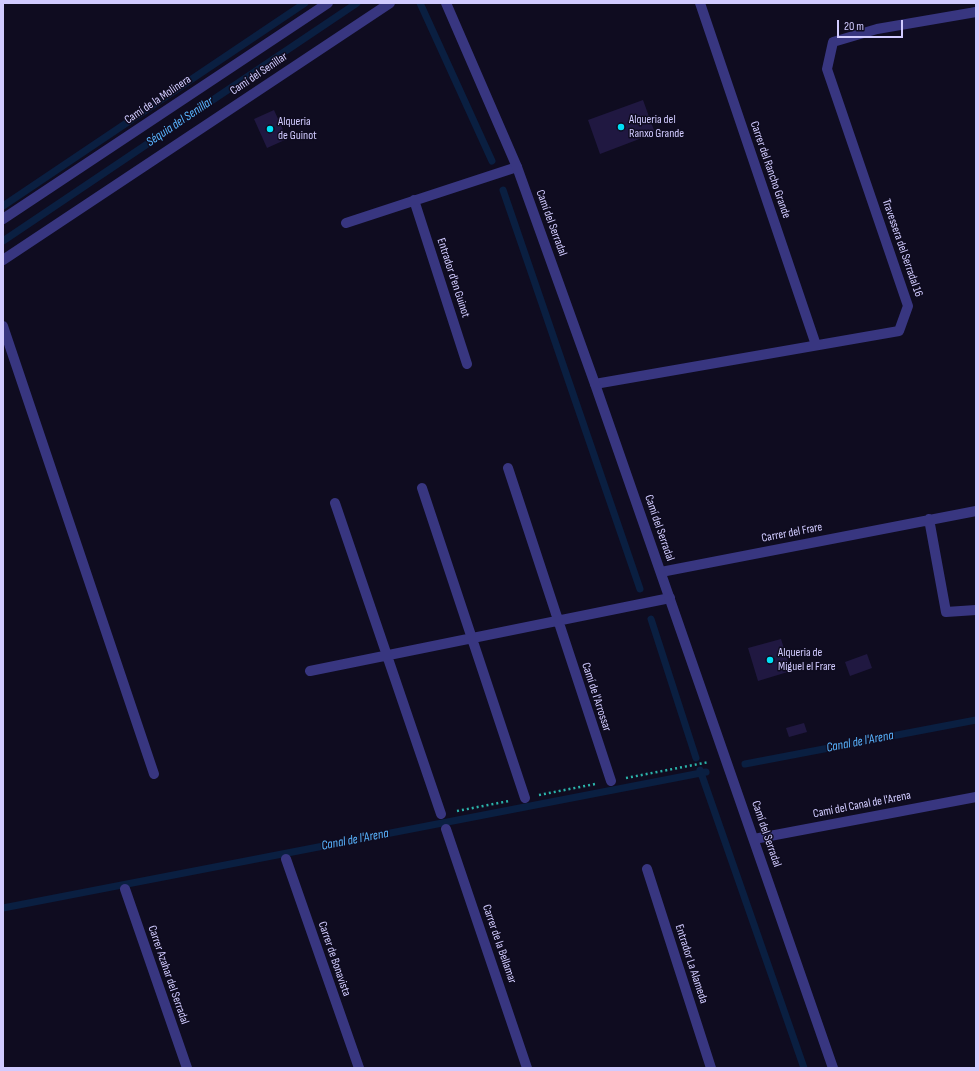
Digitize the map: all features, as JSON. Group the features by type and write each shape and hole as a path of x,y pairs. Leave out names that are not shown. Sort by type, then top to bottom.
{"street":[{"name":"Camí de la Molinera","path":"3,219 328,3"},
{"name":"Camí del Senillar","path":"3,260 390,3"},
{"name":"Camí del Serradal","path":"446,3 517,167 596,384 833,1068"},
{"name":"Carrer del Rancho Grande","path":"700,3 816,345"},
{"name":"Travessera del Serradal 16","path":"596,384 899,330 908,306 827,69 833,42 877,29 976,12"},
{"path":"346,223 517,167"},
{"name":"Entrador d'en Guinot","path":"414,200 467,364"},
{"path":"3,326 154,774"},
{"name":"Camí de l'Arrossar","path":"508,468 557,621 611,781"},
{"path":"422,488 525,798"},
{"path":"335,503 441,814"},
{"name":"Carrer del Frare","path":"661,572 976,511"},
{"path":"929,519 946,612 976,610"},
{"path":"310,671 670,598"},
{"name":"Camí del Canal de l'Arena","path":"754,839 976,797"},
{"name":"Carrer de la Bellamar","path":"446,829 527,1068"},
{"name":"Carrer de Bonavista","path":"286,859 358,1068"},
{"name":"Entrador La Alameda","path":"647,869 711,1068"},
{"name":"Carrer Azahar del Serradal","path":"125,890 187,1068"}],"path":[{"path":"441,814 726,759"}],"building":[{"name":"Alqueria del Ranxo Grande","path":"643,100 655,133 600,154 588,120"},
{"name":"Alqueria de Guinot","path":"274,110 287,139 267,148 254,119"},
{"name":"Alqueria de Miguel el Frare","path":"781,639 791,671 758,681 748,648"},
{"path":"867,654 872,668 850,676 845,662"},
{"path":"804,723 807,732 789,737 786,728"}],"waterway":[{"path":"3,206 305,3"},
{"name":"Séquia del Senillar","path":"3,241 357,3"},
{"path":"420,3 492,161"},
{"path":"503,190 640,589"},
{"path":"651,619 696,758"},
{"name":"Canal de l'Arena","path":"745,764 976,720"},
{"path":"700,770 804,1068"},
{"name":"Canal de l'Arena","path":"3,908 706,772"}],"place":[{"name":"Alqueria del Ranxo Grande","path":"621,127"},
{"name":"Alqueria de Guinot","path":"270,129"},
{"name":"Alqueria de Miguel el Frare","path":"770,660"}]}
